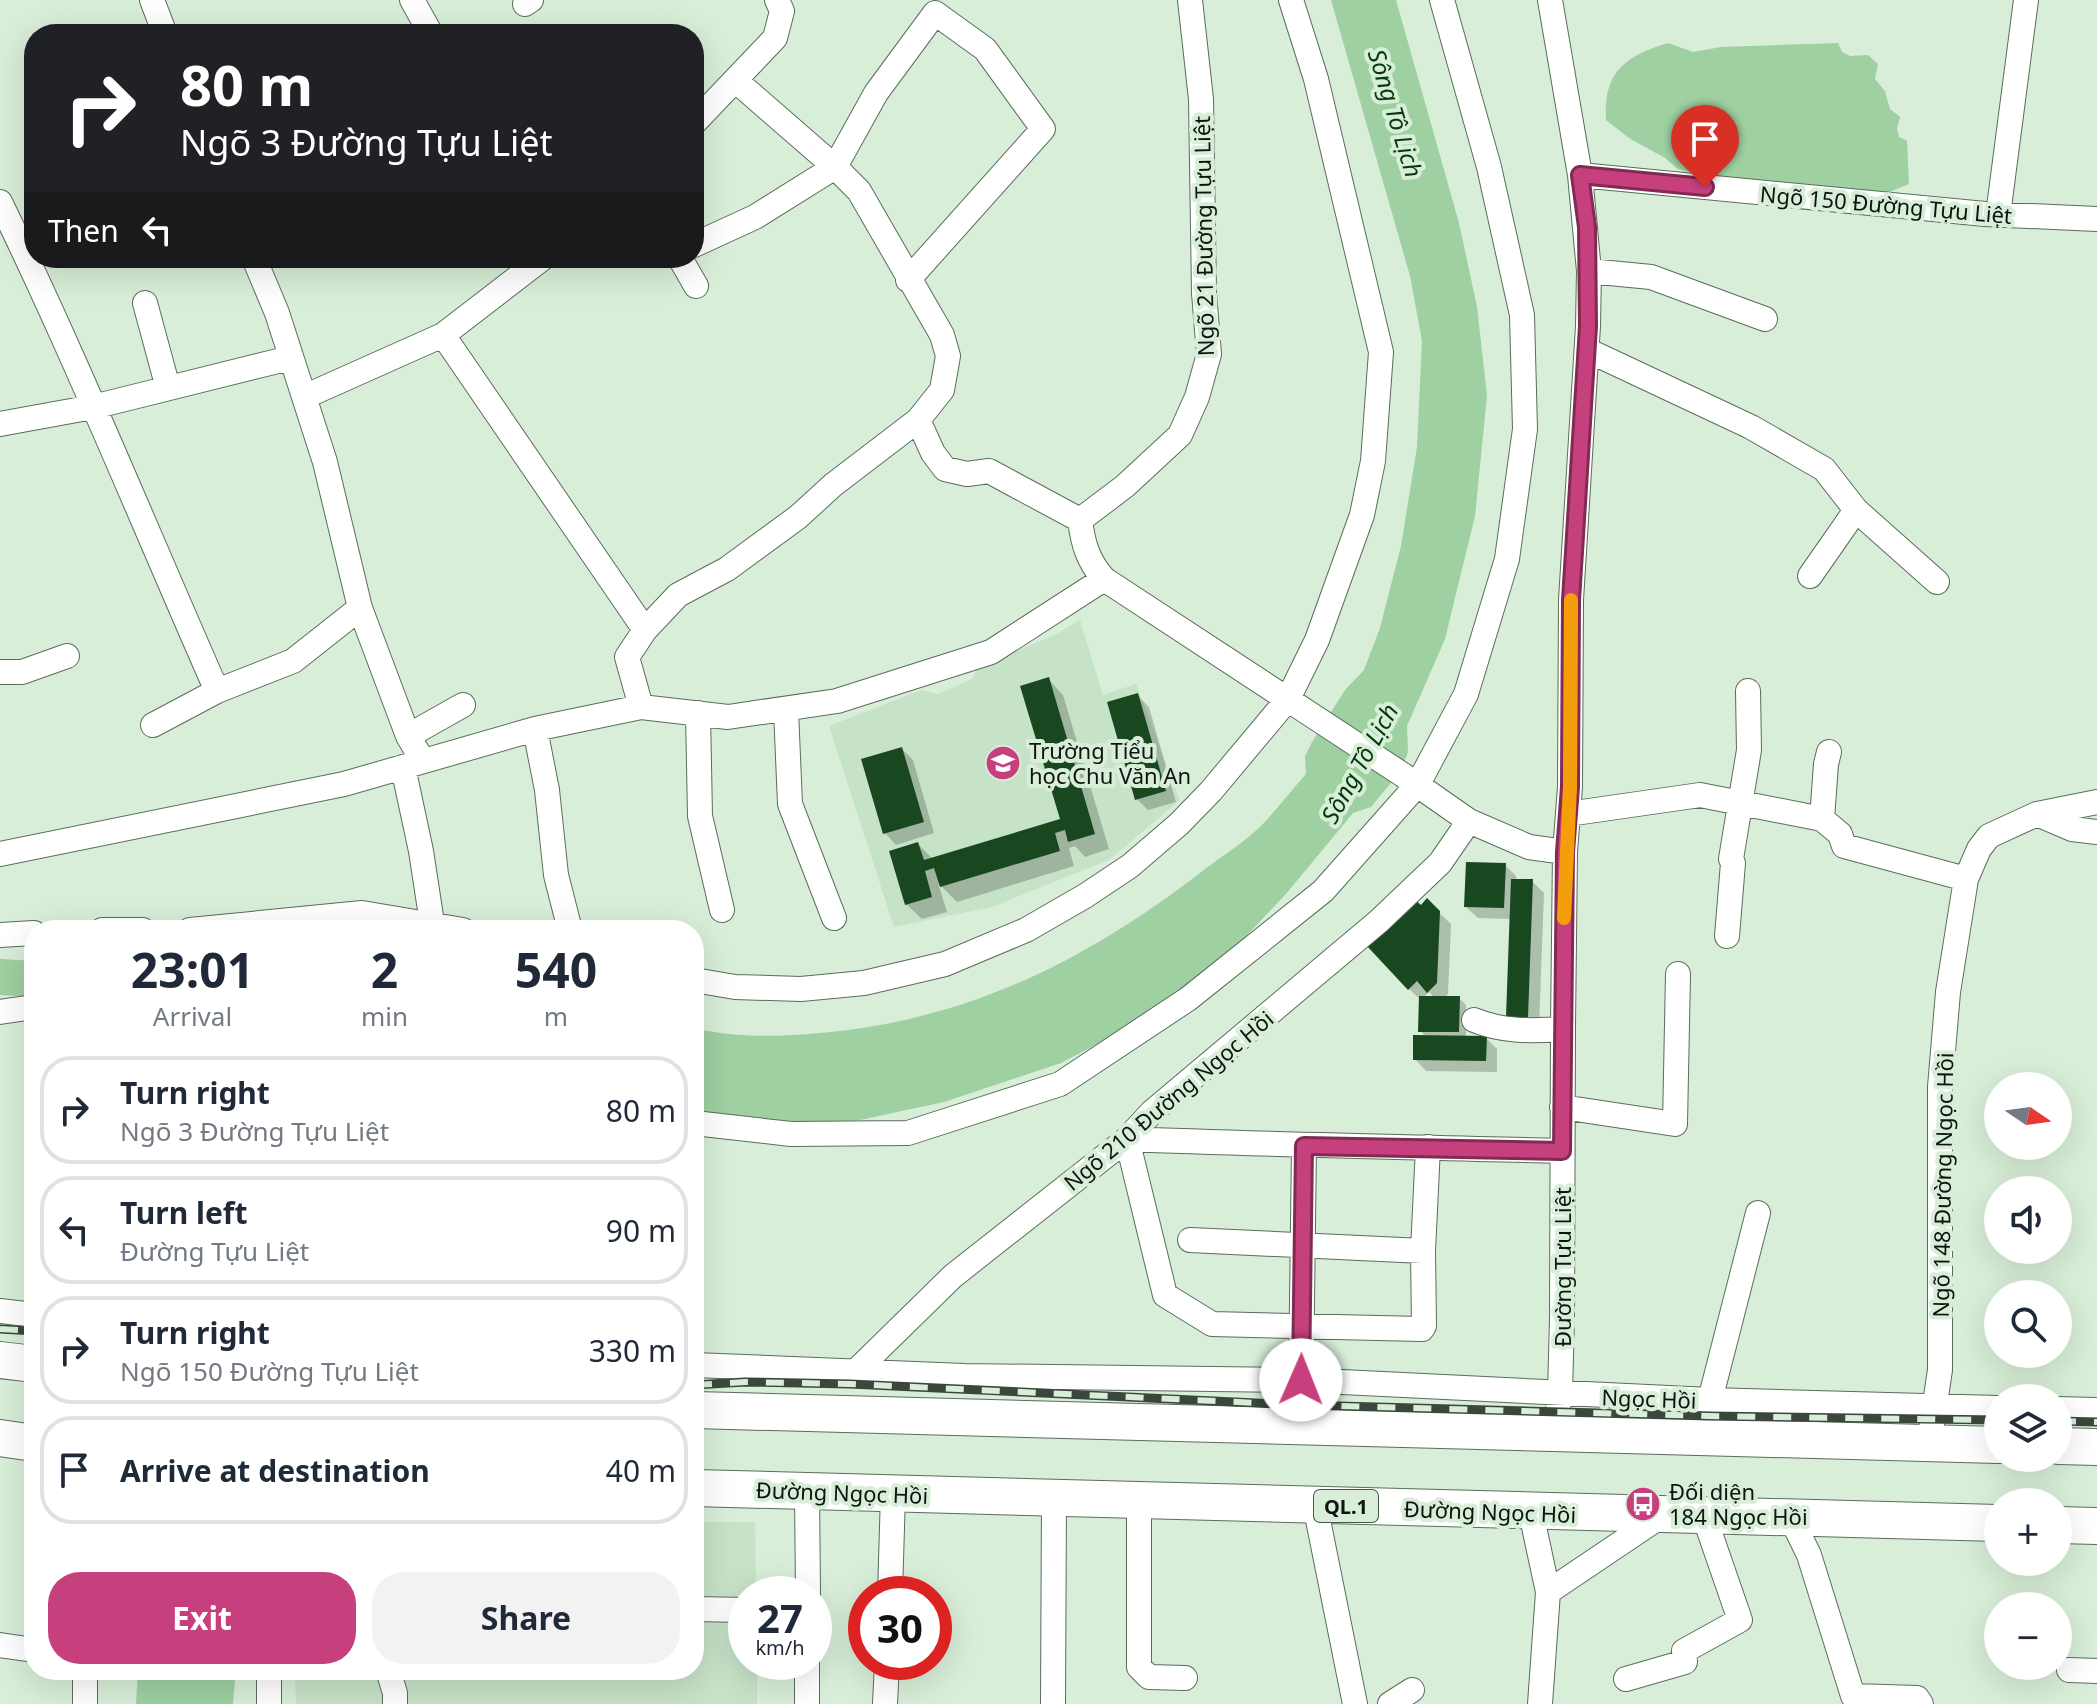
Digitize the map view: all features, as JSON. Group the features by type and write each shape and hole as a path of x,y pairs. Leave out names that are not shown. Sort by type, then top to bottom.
{"highway":[{"path":"0,1360 24,1363"},
{"path":"704,1410 1984,1445"},
{"path":"0,1438 24,1442"},
{"path":"2072,1446 2097,1447"},
{"name":"Đường Ngọc Hồi","path":"704,1488 1531,1513 1984,1523"},
{"path":"2072,1525 2097,1526"}],"street":[{"path":"152,0 161,24"},
{"path":"412,0 425,24"},
{"path":"704,113 775,38 782,11 777,0"},
{"name":"Ngõ 21 Đường Tựu Liệt","path":"1080,520 1125,486 1180,435 1197,397 1209,354 1204,293 1201,99 1190,0"},
{"path":"704,982 735,987 801,989 864,983 945,964 1026,930 1130,866 1179,824 1297,705 1362,515 1373,461 1381,352 1316,79 1291,0"},
{"path":"704,1124 791,1134 908,1133 1060,1084 1188,999 1323,891 1410,780 1466,694 1507,559 1525,429 1522,315 1489,167 1442,0"},
{"name":"Đường Tựu Liệt","path":"1550,0 1580,175 1589,271 1571,600 1565,852 1560,1394 1555,1433"},
{"path":"1998,215 2026,0"},
{"path":"704,240 755,217 835,167 876,93 935,13 985,49 1043,129 908,280"},
{"path":"641,707 627,657 645,630 678,595 739,560 798,517 833,485 918,420 942,390 948,356 942,335 859,191 735,80"},
{"name":"Ngõ 150 Đường Tựu Liệt","path":"1580,175 1998,215 2097,219"},
{"path":"0,202 24,255"},
{"path":"30,268 217,691"},
{"path":"258,268 277,313 325,462 360,608 408,736 432,920"},
{"path":"304,397 443,335 530,268"},
{"path":"686,268 696,286"},
{"path":"1589,271 1651,277 1765,319"},
{"path":"145,303 168,388"},
{"path":"443,335 645,630"},
{"path":"1587,350 1751,427 1824,469 1856,510 1937,582"},
{"path":"0,424 93,407 290,358"},
{"path":"918,420 933,453 945,469 967,474 989,471 1080,520 1090,564 1104,579 1469,821 1529,847 1565,852"},
{"path":"1810,576 1856,510"},
{"path":"0,854 344,784 535,729 641,707 728,717 837,701 991,652 1104,579"},
{"path":"153,725 217,691 293,661 360,608"},
{"path":"0,672 22,672 67,656"},
{"path":"1727,936 1731,859 1749,750 1748,691"},
{"path":"408,736 463,705"},
{"path":"786,710 790,804 834,918"},
{"path":"698,713 700,816 722,910"},
{"path":"535,729 547,790 556,875 567,920"},
{"path":"1822,819 1829,752"},
{"path":"1568,814 1700,795 1741,801 1822,819 1840,834 1844,846 1966,879"},
{"name":"Ngõ 148 Đường Ngọc Hồi","path":"1929,1443 1940,1370 1940,1087 1948,992 1966,879 1979,849 1989,836 2037,814 2097,802"},
{"path":"2037,814 2072,829 2097,832"},
{"name":"Ngõ 210 Đường Ngọc Hồi","path":"857,1370 953,1276 1127,1139 1152,1112 1379,921 1440,863 1469,821"},
{"path":"320,920 362,913 411,920"},
{"path":"0,935 24,934"},
{"path":"1562,1107 1675,1124 1678,974"},
{"path":"0,1012 24,1008"},
{"path":"1474,1020 1494,1028 1563,1029"},
{"path":"1428,1147 1422,1329 1212,1324 1165,1295 1127,1139 1304,1146 1428,1147 1562,1151"},
{"path":"1301,1380 1304,1146"},
{"path":"1705,1437 1710,1400 1758,1213"},
{"path":"1190,1240 1423,1251"},
{"path":"0,1311 24,1314"},
{"name":"Ngọc Hồi","path":"704,1365 964,1376 1301,1380 1560,1394 1984,1408"},
{"path":"2072,1409 2097,1410"},
{"path":"807,1491 808,1576"},
{"path":"891,1576 893,1494"},
{"path":"1053,1704 1054,1498"},
{"path":"1139,1500 1139,1667 1149,1677 1185,1678"},
{"path":"1315,1505 1355,1704"},
{"path":"1531,1513 1548,1592 1540,1704"},
{"path":"1548,1592 1655,1520 1696,1515 1740,1620 1684,1651 1685,1662 1626,1679"},
{"path":"1791,1518 1809,1555 1852,1700 1917,1698 1921,1704"},
{"path":"704,1609 728,1610"},
{"path":"0,1645 24,1649"},
{"path":"2072,1670 2097,1671"},
{"path":"85,1680 85,1704"},
{"path":"269,1680 269,1704"},
{"path":"391,1680 395,1704"},
{"path":"807,1680 807,1704"},
{"path":"885,1704 886,1680"},
{"path":"1390,1704 1412,1690"}],"shaded area":[{"name":"Trường Tiểu học Chu Văn An","path":"1080,620 1103,695 1136,684 1180,800 1109,860 992,907 894,927 829,726 921,690 938,694 972,679 978,667 1055,635"},
{"path":"704,1522 755,1522 756,1576 728,1576 728,1680 757,1680 757,1704 296,1704 295,1680 704,1680"}],"water":[{"path":"1331,0 1396,0 1459,223 1477,307 1487,395 1475,516 1445,639 1407,726 1408,752 1400,772 1371,807 1353,813 1286,894 1228,955 1148,1017 1061,1063 944,1102 860,1120 803,1123 704,1118 704,1030 772,1036 874,1026 925,1015 1022,982 1112,934 1240,844 1268,819 1306,774 1305,756 1312,742 1345,690 1364,670 1380,628 1401,546 1417,447 1422,341 1410,276"},
{"path":"1668,43 1693,52 1721,47 1838,43 1842,52 1850,56 1868,55 1878,64 1875,79 1885,91 1890,109 1900,117 1897,128 1899,137 1907,141 1909,184 1887,193 1750,185 1678,169 1606,120 1608,90 1620,68 1640,54"},
{"path":"137,1680 235,1680 233,1704 136,1704"}],"building":[{"path":"1049,677 1095,834 1068,842 1065,830 1055,833 1060,851 940,887 934,868 925,871 932,897 905,905 889,851 918,842 924,860 1060,819 1020,686"},
{"path":"1138,693 1166,791 1135,800 1107,702"},
{"path":"902,747 924,822 883,834 861,759"},
{"path":"1466,862 1506,863 1504,908 1464,907"},
{"path":"1511,879 1533,879 1528,1017 1506,1017"},
{"path":"1427,898 1440,911 1437,983 1427,993 1417,981 1408,990 1366,945 1414,899 1421,905"},
{"path":"1419,996 1460,996 1459,1032 1418,1032"},
{"path":"1413,1035 1487,1036 1486,1061 1413,1060"}],"waterway":[{"name":"Sông Tô Lịch","path":"0,977 24,978"}],"railway":[{"path":"0,1329 24,1330"},
{"path":"704,1384 850,1384 1301,1405 1984,1420"},
{"path":"2072,1421 2097,1422"}],"slow traffic":[{"path":"1564,918 1570,787 1571,600"}],"place":[{"name":"Trường Tiểu học Chu Văn An","path":"1003,763"},
{"name":"Đối diện 184 Ngọc Hồi","path":"1643,1504"}],"route":[{"path":"1301,1380 1304,1146 1562,1151 1571,600 1588,326 1587,227 1580,175 1705,187"}]}
